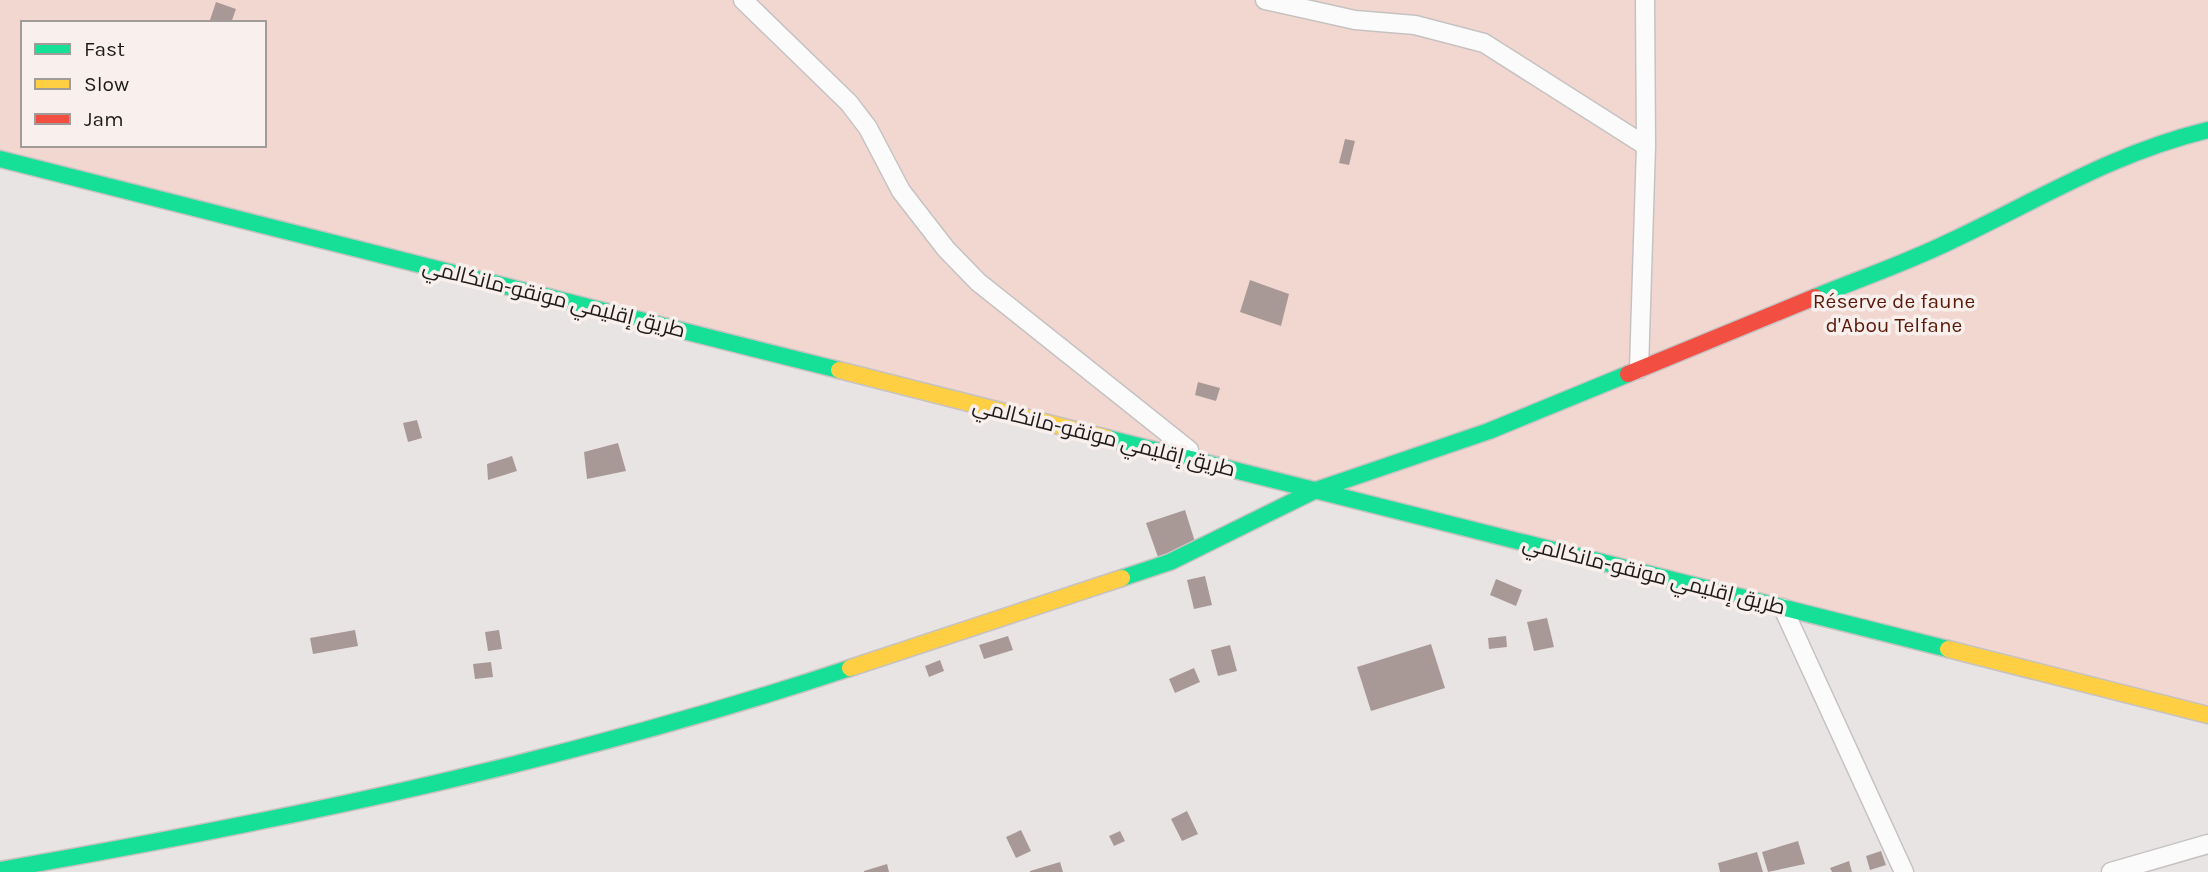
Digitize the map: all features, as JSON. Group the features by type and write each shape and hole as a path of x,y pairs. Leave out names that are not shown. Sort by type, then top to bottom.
{"main road":[{"path":"0,870 188,837 582,749 725,708 1170,562 1316,490 1489,431 1952,241 2100,165 2166,140 2208,130"},
{"name":"طريق إقليمي مونقو-مانكالمي","path":"0,159 2208,715"}],"street":[{"path":"743,0 849,103 868,128 901,191 946,249 978,282 1202,461"},
{"path":"1265,0 1355,20 1415,24 1484,43 1646,146"},
{"path":"1639,369 1646,146 1645,0"},
{"path":"1783,608 1904,872"},
{"path":"2111,872 2208,844"}],"green space":[{"name":"Réserve de faune d'Abou Telfane","path":"0,0 2208,0 2208,715 0,159"}],"building":[{"path":"216,2 236,9 232,21 210,21"},
{"path":"1345,139 1355,141 1349,165 1339,163"},
{"path":"1250,280 1289,294 1281,326 1240,312"},
{"path":"1198,382 1220,388 1216,401 1195,395"},
{"path":"417,420 422,438 408,442 403,423"},
{"path":"618,443 626,471 587,479 584,452"},
{"path":"512,456 517,471 488,480 487,464"},
{"path":"1185,510 1197,548 1159,560 1146,523"},
{"path":"1205,576 1212,605 1194,609 1187,580"},
{"path":"1496,579 1522,590 1516,606 1490,595"},
{"path":"1547,618 1554,647 1534,651 1527,622"},
{"path":"355,630 358,646 313,654 310,638"},
{"path":"499,630 502,649 488,651 485,632"},
{"path":"1008,636 1013,650 984,659 979,645"},
{"path":"1506,636 1507,647 1489,649 1488,638"},
{"path":"1431,644 1445,688 1371,711 1357,667"},
{"path":"1230,645 1237,671 1218,676 1211,650"},
{"path":"940,660 944,671 929,677 925,666"},
{"path":"491,662 493,677 475,679 473,664"},
{"path":"1194,668 1200,682 1175,693 1169,679"},
{"path":"1187,811 1198,834 1182,841 1171,819"},
{"path":"1021,830 1031,851 1016,858 1006,837"},
{"path":"1120,831 1125,841 1114,846 1109,836"},
{"path":"1798,841 1805,864 1768,872 1762,852"},
{"path":"1881,851 1886,865 1870,870 1866,856"},
{"path":"1757,852 1763,872 1720,872 1718,863"},
{"path":"1849,861 1852,872 1832,872 1830,868"},
{"path":"1060,862 1063,872 1030,872 1030,871"},
{"path":"887,864 889,872 864,872 864,871"}],"traffic: fast":[{"path":"1815,297 1936,248 2109,164 2140,151 2208,130"},
{"path":"0,159 839,370"},
{"path":"1122,578 1170,562 1316,490 1489,431 1628,374"},
{"path":"1107,438 1948,649"},
{"path":"0,870 215,830 429,785 641,731 850,668"}],"traffic: slow":[{"path":"839,370 1107,438"},
{"path":"850,668 1122,578"},
{"path":"1948,649 2208,715"}],"traffic: jam":[{"path":"1628,374 1815,297"}]}
